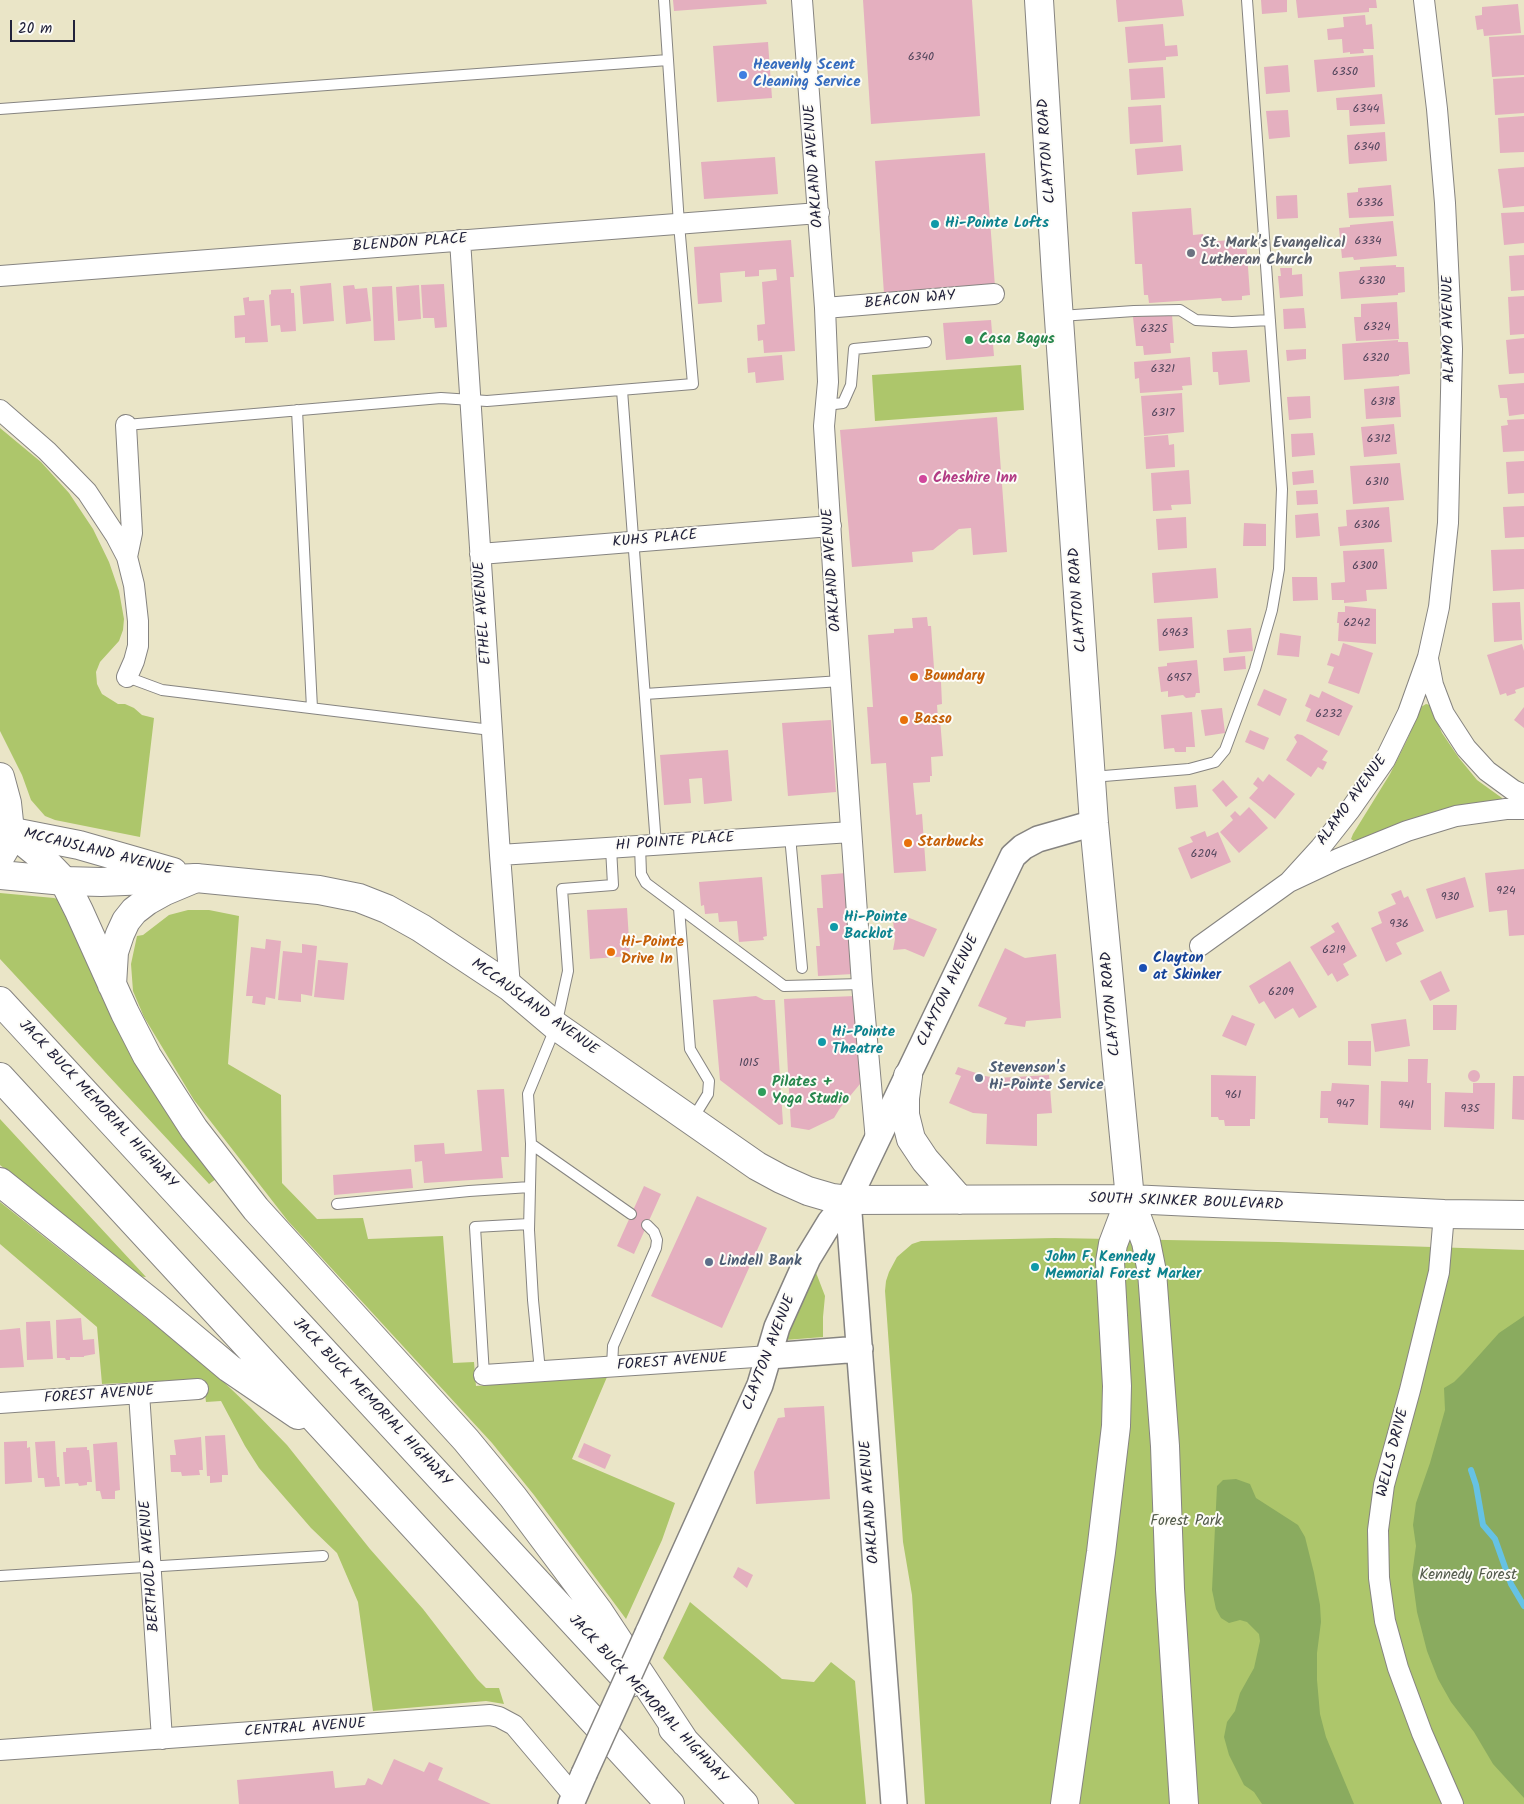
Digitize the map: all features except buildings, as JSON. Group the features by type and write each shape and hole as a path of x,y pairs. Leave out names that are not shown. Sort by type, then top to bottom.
{"main road":[{"name":"CLAYTON ROAD","path":"1039,0 1094,823 1130,1199"},
{"path":"0,777 7,803 5,830 7,845 0,857"},
{"path":"5,830 37,853 64,881 112,987 147,1056 183,1114 220,1164 256,1209 453,1425 513,1497 599,1612 685,1742"},
{"name":"MCCAUSLAND AVENUE","path":"5,830 95,849 196,878"},
{"name":"MCCAUSLAND AVENUE","path":"0,875 64,881 101,882 196,878 319,890 359,898 421,928 510,987 556,1026 757,1166 808,1191 832,1198 848,1200"},
{"path":"112,987 114,952 126,921 134,911 147,902 165,891 196,878"},
{"name":"JACK BUCK MEMORIAL HIGHWAY","path":"0,1000 744,1804"},
{"path":"908,1076 905,1115 911,1139 925,1160 960,1200"},
{"path":"0,1077 670,1804"},
{"path":"0,1182 154,1305 229,1368 333,1438"},
{"path":"1065,1804 1101,1552 1116,1426 1117,1386 1110,1262 1113,1244 1130,1199"},
{"path":"1130,1199 1146,1242 1152,1272 1164,1446 1170,1598 1184,1804"},
{"name":"SOUTH SKINKER BOULEVARD","path":"848,1200 1130,1199 1444,1214 1524,1215"}],"street":[{"name":"OAKLAND AVENUE","path":"802,0 826,308 828,382 824,426 862,984 876,1141"},
{"name":"ALAMO AVENUE","path":"1289,882 1320,848 1350,810 1385,760 1408,713 1428,657 1439,607 1448,523 1452,349 1446,204 1424,0"},
{"name":"BLENDON PLACE","path":"0,276 819,214"},
{"name":"ETHEL AVENUE","path":"460,240 510,987"},
{"name":"BEACON WAY","path":"826,308 994,294"},
{"path":"0,410 47,451 87,492 116,536 127,558 134,584 138,621 138,646 134,662 127,677"},
{"path":"126,425 132,533 127,558"},
{"name":"KUHS PLACE","path":"480,554 831,526"},
{"name":"ALAMO AVENUE","path":"1428,657 1432,685 1444,714 1461,740 1488,771 1513,790 1524,795"},
{"path":"1200,946 1289,882 1338,859 1407,831 1456,816 1506,809 1524,809"},
{"name":"CLAYTON AVENUE","path":"576,1791 760,1385 777,1327 808,1258 830,1222 848,1200 986,917 1013,856 1023,847 1038,839 1094,823"},
{"name":"HI POINTE PLACE","path":"500,855 851,832"},
{"name":"OAKLAND AVENUE","path":"848,1200 894,1804"},
{"name":"WELLS DRIVE","path":"1444,1214 1440,1272 1384,1485 1378,1530 1379,1578 1385,1621 1398,1668 1422,1733 1453,1804"},
{"name":"FOREST AVENUE","path":"484,1374 612,1367 860,1349"},
{"name":"FOREST AVENUE","path":"0,1403 198,1389"},
{"name":"BERTHOLD AVENUE","path":"139,1393 162,1739"},
{"name":"CENTRAL AVENUE","path":"0,1750 490,1715 499,1717 514,1725 576,1791"}],"lane":[{"path":"126,425 441,398 487,401 693,384 679,224 664,0"},
{"path":"1091,777 1189,770 1216,762 1225,750 1255,668 1272,610 1278,569 1282,489 1247,0"},
{"path":"0,109 668,60"},
{"path":"1059,316 1180,310 1196,320 1232,322 1270,320"},
{"path":"826,405 843,403 851,385 854,349 926,342"},
{"path":"622,390 644,694 648,845 641,874 646,883 784,986 862,984"},
{"path":"297,410 312,708"},
{"path":"127,677 162,690 492,730"},
{"path":"644,694 841,681"},
{"path":"790,836 802,968"},
{"path":"540,1371 533,1300 529,1224 531,1144 528,1104 529,1090 556,1026 568,971 562,889 613,885 611,848"},
{"path":"679,908 690,1049 709,1081 708,1094 692,1121"},
{"path":"531,1144 631,1214"},
{"path":"337,1204 530,1187"},
{"path":"484,1374 475,1227 529,1224"},
{"path":"612,1367 613,1346 656,1248 657,1240 654,1232 647,1225"},
{"path":"0,1576 323,1556"}],"green space":[{"path":"1021,365 1024,410 875,421 872,375"},
{"path":"0,428 41,462 69,493 93,529 109,562 119,591 124,619 123,630 119,641 100,662 96,672 97,684 102,694 118,704 125,704 134,708 142,715 154,718 140,837 55,820 45,816 31,800 22,775 0,731"},
{"path":"1426,704 1430,705 1442,733 1459,758 1477,780 1502,798 1502,802 1354,841 1351,839 1353,834 1390,774 1421,707"},
{"path":"0,893 54,898 64,901 216,1179 209,1184 0,959"},
{"path":"188,910 209,910 239,916 228,1064 281,1095 282,1183 317,1219 363,1218 368,1239 443,1236 453,1363 474,1362 476,1386 607,1377 572,1459 675,1503 662,1540 626,1619 534,1495 492,1443 288,1221 194,1100 144,1017 133,991 131,964 137,936 143,935 169,915"},
{"path":"0,1119 146,1277 136,1276 0,1165"},
{"path":"0,1202 208,1367 251,1408 287,1445 370,1549 423,1609 477,1679 486,1688 499,1688 504,1704 486,1701 373,1711 358,1602 337,1553 311,1528 259,1468 221,1401 206,1402 203,1379 102,1384 97,1327 0,1244"},
{"name":"Forest Park","path":"1055,1238 1278,1242 1524,1250 1524,1804 925,1804 912,1595 903,1542 885,1291 886,1281 897,1257 912,1244 921,1241"},
{"path":"815,1270 825,1296 823,1337 785,1340"},
{"name":"Kennedy Forest","path":"1524,1316 1524,1798 1493,1764 1474,1732 1451,1702 1438,1679 1427,1651 1417,1612 1412,1575 1416,1546 1413,1525 1416,1503 1445,1410 1444,1388 1454,1382 1464,1372 1499,1333"},
{"path":"1236,1479 1250,1484 1256,1498 1298,1525 1305,1537 1320,1605 1321,1622 1317,1653 1317,1680 1320,1714 1326,1737 1354,1804 1262,1804 1254,1792 1244,1785 1229,1755 1224,1737 1227,1722 1235,1711 1240,1693 1254,1668 1260,1641 1259,1634 1247,1622 1240,1620 1229,1623 1221,1618 1216,1609 1212,1590 1217,1486 1223,1480"},
{"path":"690,1602 782,1679 814,1682 831,1662 855,1681 866,1804 795,1804 663,1658"}],"waterway":[{"path":"1471,1470 1476,1485 1483,1525 1495,1539 1511,1584 1524,1606"}],"place":[{"name":"Heavenly Scent Cleaning Service","path":"743,75"},
{"name":"Hi-Pointe Lofts","path":"935,224"},
{"name":"St. Mark's Evangelical Lutheran Church","path":"1191,253"},
{"name":"Casa Bagus","path":"969,340"},
{"name":"Cheshire Inn","path":"923,479"},
{"name":"Boundary","path":"914,677"},
{"name":"Basso","path":"904,720"},
{"name":"Starbucks","path":"908,843"},
{"name":"Hi-Pointe Backlot","path":"834,927"},
{"name":"Hi-Pointe Drive In","path":"611,952"},
{"name":"Clayton at Skinker","path":"1143,968"},
{"name":"Hi-Pointe Theatre","path":"822,1042"},
{"name":"Stevenson's Hi-Pointe Service","path":"979,1078"},
{"name":"Pilates + Yoga Studio","path":"762,1092"},
{"name":"Lindell Bank","path":"709,1262"},
{"name":"John F. Kennedy Memorial Forest Marker","path":"1035,1267"}]}
